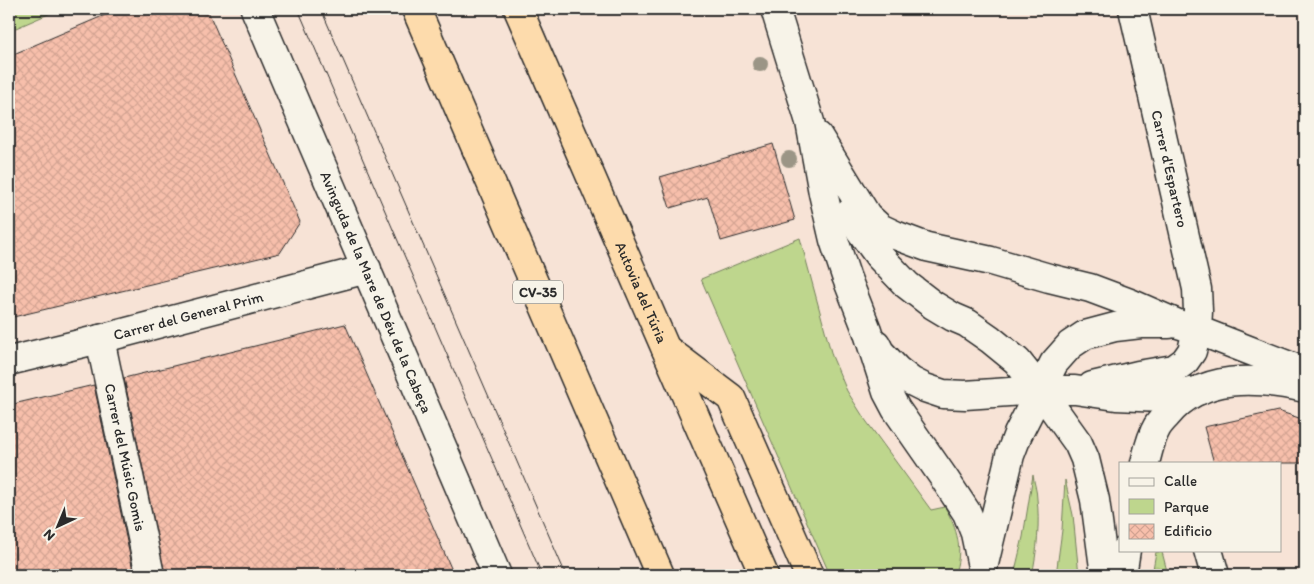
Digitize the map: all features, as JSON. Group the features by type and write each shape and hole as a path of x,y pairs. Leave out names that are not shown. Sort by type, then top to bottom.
{"highway":[{"name":"CV-35","path":"416,9 660,575"},
{"name":"Autovia del Túria","path":"518,9 764,575"},
{"path":"665,348 731,398 809,575"}],"street":[{"name":"Avinguda de la Mare de Déu de la Cabeça","path":"255,9 497,575"},
{"path":"775,9 810,122 860,230 879,256 908,285 953,318 967,323 990,339 1017,361 1078,443 1085,459 1094,500 1105,575"},
{"name":"Carrer d'Espartero","path":"1074,390 1138,375 1174,369 1185,361 1192,351 1188,327 1198,311 1197,289 1132,9"},
{"path":"810,122 867,216 880,228 927,247 991,261 1090,288 1305,372"},
{"path":"810,122 834,240 867,330 884,384 896,409 967,513 975,533 982,573"},
{"name":"Carrer del General Prim","path":"9,361 367,269"},
{"path":"982,573 1010,455 1018,434 1054,363 1070,345 1086,335 1115,327 1141,324 1188,327"},
{"path":"867,330 880,352 897,370 911,381 943,394 964,395 1040,390 1074,390 1116,396 1162,398 1200,390"},
{"name":"Carrer del Músic Gomis","path":"100,339 150,575"},
{"path":"1145,462 1157,426 1174,406 1200,390 1219,382 1240,380 1264,381 1305,388"},
{"path":"1122,575 1126,552"},
{"path":"1209,552 1215,575"}],"green space":[{"path":"9,9 60,9 9,31"},
{"path":"800,238 832,356 847,391 864,418 931,510 945,507 953,523 958,540 959,557 954,575 830,575 701,279"},
{"path":"1033,475 1037,493 1038,517 1038,537 1034,566 1032,575 1014,575 1023,537"},
{"path":"1065,480 1073,515 1079,575 1056,575 1062,530"},
{"path":"1156,552 1162,552 1168,575 1152,575"}],"building":[{"path":"119,9 207,9 300,222 280,253 9,318 9,56"},
{"path":"773,144 795,220 721,241 708,197 670,208 660,177"},
{"path":"345,324 454,575 165,575 124,378"},
{"path":"94,385 134,575 9,575 9,405"},
{"path":"1278,411 1305,420 1305,463 1214,462 1204,427"}],"tram line":[{"path":"298,9 542,575"},
{"path":"321,9 566,575"}]}
